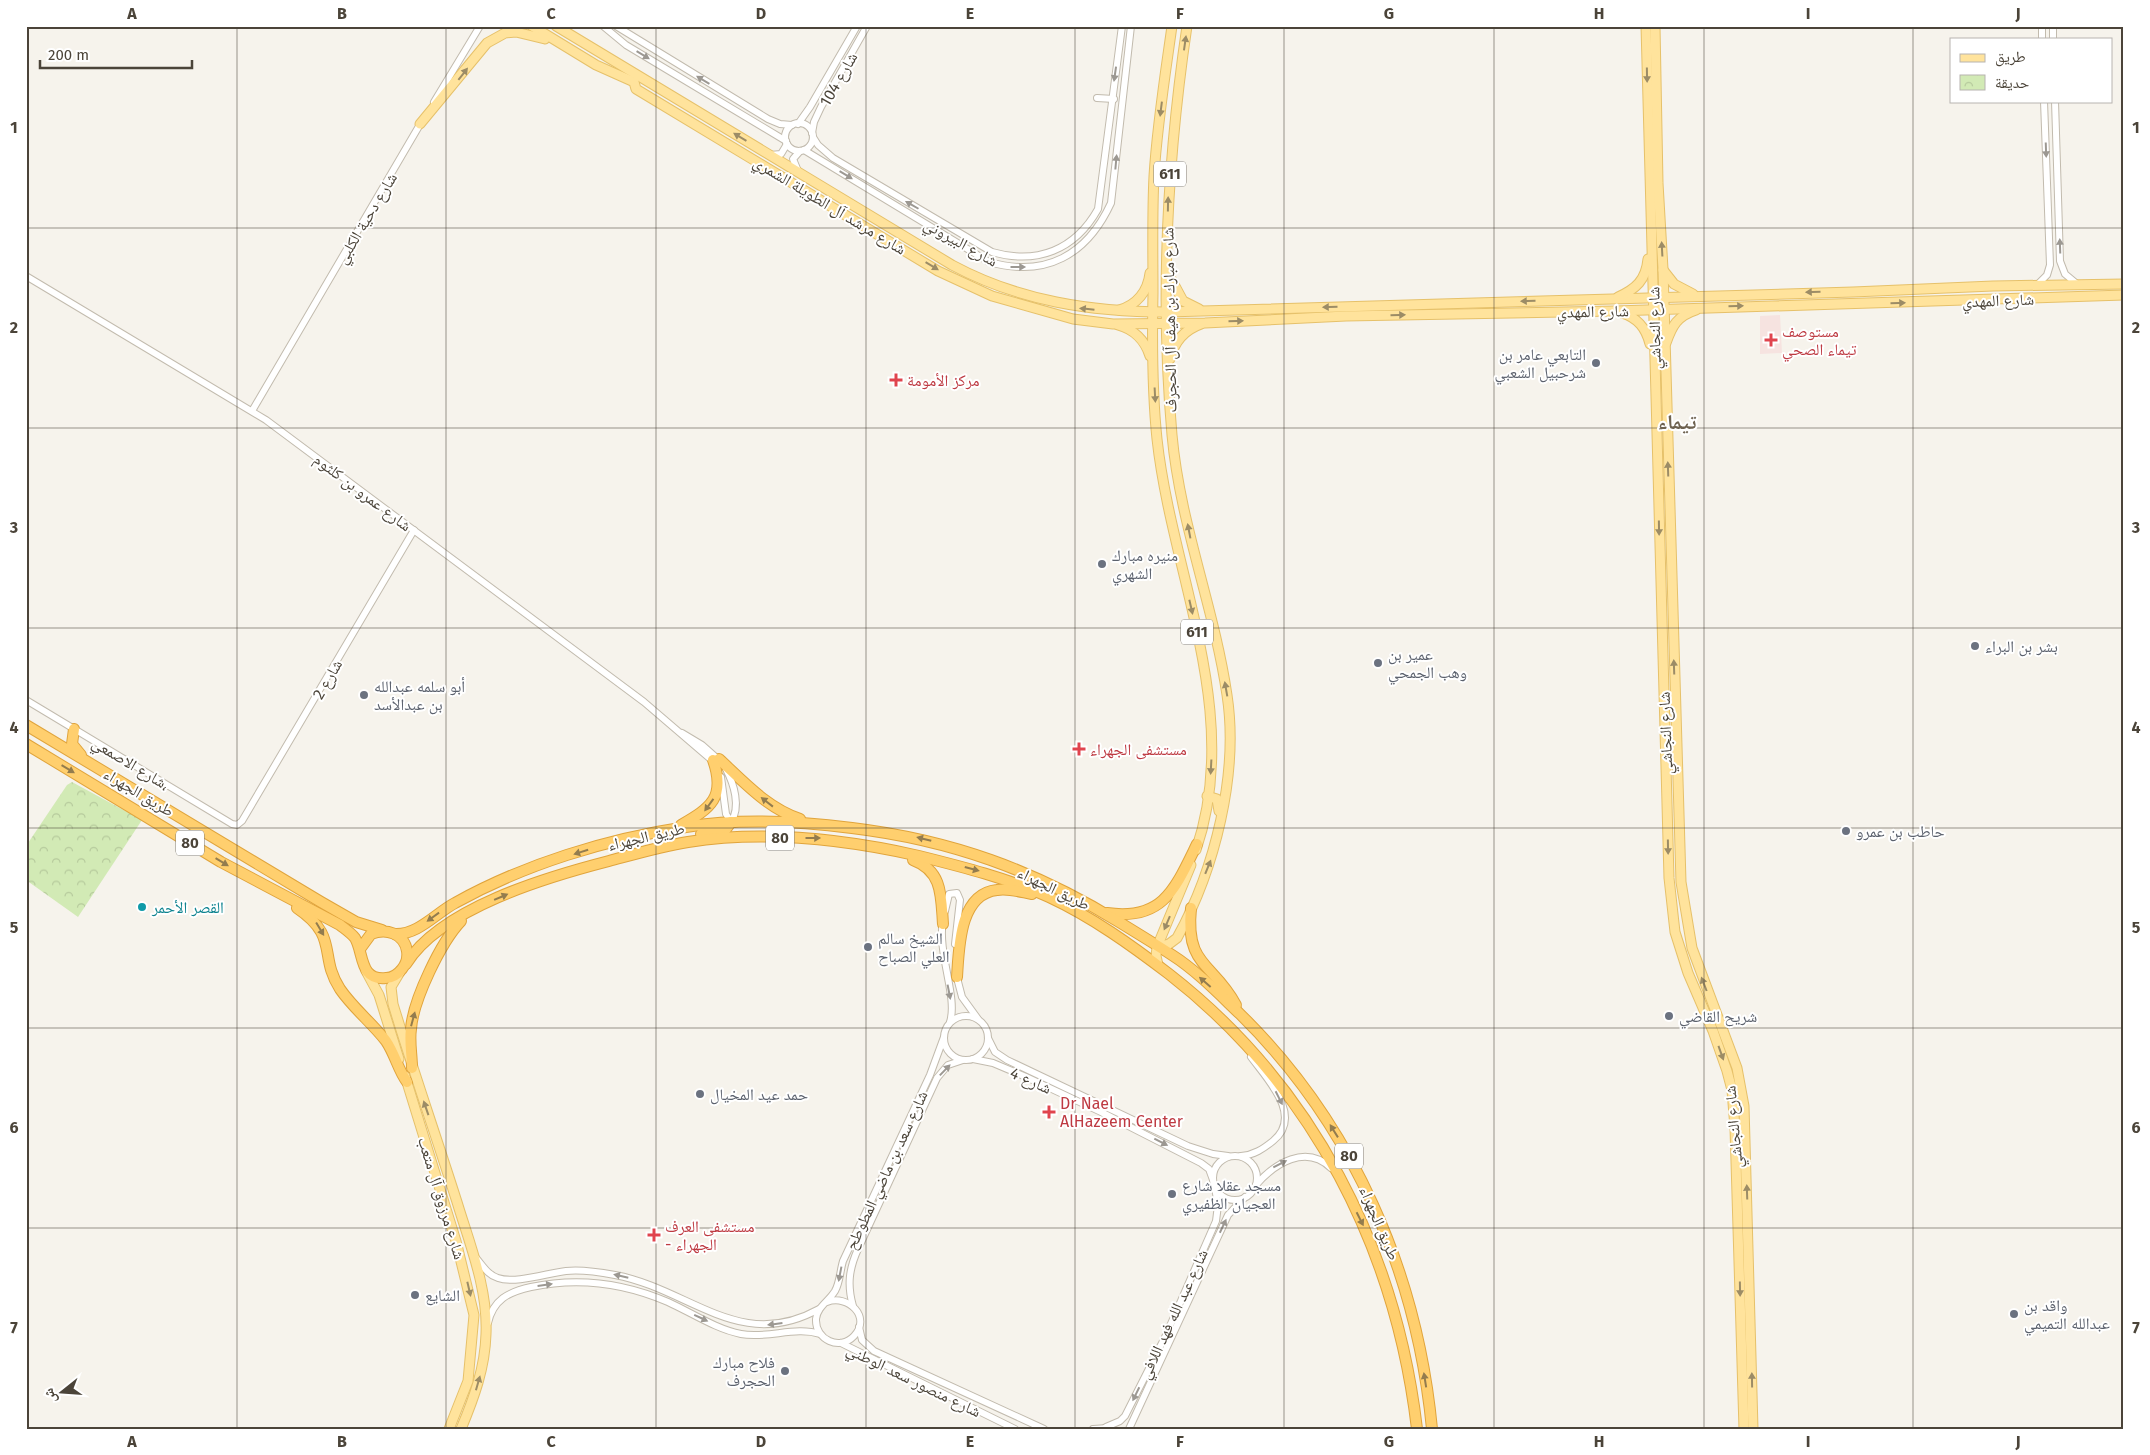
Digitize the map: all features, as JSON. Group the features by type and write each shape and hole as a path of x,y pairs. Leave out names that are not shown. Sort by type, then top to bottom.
{"highway":[{"name":"طريق الجهراء","path":"26,725 356,922 383,931"},
{"path":"74,729 72,744 85,760"},
{"name":"طريق الجهراء","path":"28,745 221,862 340,925 352,934 360,949"},
{"path":"716,759 776,808 811,822"},
{"path":"661,832 680,826 702,814 713,801 718,780 716,759"},
{"path":"662,847 683,838 726,829 731,822 737,832 745,838"},
{"name":"طريق الجهراء","path":"395,934 416,930 454,903 540,864 601,846 661,832 685,827 731,822 811,822 918,837 974,852 1060,888 1103,912 1152,945 1173,956 1203,980 1283,1060 1315,1102 1344,1147 1383,1223 1411,1309 1425,1377 1432,1429"},
{"name":"طريق الجهراء","path":"403,968 423,942 477,907 539,880 662,847 688,842 745,838 842,840 982,872 1053,899 1111,932 1158,965 1206,1005 1246,1043 1301,1112 1329,1156 1378,1261 1395,1312 1409,1374 1417,1429"},
{"path":"842,840 874,852 912,859 928,868 935,875 942,893 942,924"},
{"path":"1103,912 1135,915 1148,911 1159,904 1184,872 1198,844"},
{"path":"248,876 256,870 256,862"},
{"path":"274,890 282,878"},
{"path":"957,978 962,932 972,906 978,898 988,892 1007,890 1053,899"},
{"path":"285,896 318,925 325,938 334,975 340,989 386,1042 398,1070 407,1082"},
{"path":"412,1068 410,1028 421,994 446,940 452,931 477,907"},
{"path":"1069,908 1091,914 1152,945"},
{"path":"1191,908 1189,929 1191,945 1198,957 1235,1002 1242,1017"},
{"path":"360,949 366,938 383,931"},
{"name":"80","path":"383,931 395,934"},
{"path":"366,971 383,978 395,976 403,968 407,957 404,944 395,934"},
{"name":"80","path":"360,949 360,957 366,971"}],"main road":[{"name":"شارع مرشد آل الطويلة الشمري","path":"532,26 596,65 634,82 636,89 938,271 992,296 1073,320 1112,324 1152,323"},
{"name":"شارع مرشد آل الطويلة الشمري","path":"556,26 973,276 1016,293 1075,307 1113,311 1153,312"},
{"path":"562,26 580,40"},
{"name":"شارع مبارك بن هيف آل الحجرف","path":"1158,965 1152,945 1183,886 1198,844 1208,796 1212,739 1210,699 1202,651 1166,501 1158,442 1152,365 1154,178 1158,128 1172,26"},
{"name":"شارع مبارك بن هيف آل الحجرف","path":"1152,945 1169,944 1175,940 1191,908 1212,857 1221,819 1227,779 1228,710 1218,644 1190,540 1173,442 1168,372 1166,312 1169,189 1187,26"},
{"name":"شارع النجاشي","path":"1646,26 1651,39 1663,269 1680,882 1687,931 1698,968 1737,1068 1744,1106 1741,1153 1744,1429"},
{"name":"شارع النجاشي","path":"1655,26 1651,39 1651,229 1668,878 1675,932 1688,973 1713,1030 1727,1071 1741,1153"},
{"path":"420,124 487,43 499,36 516,32 526,33 564,46"},
{"path":"596,65 598,62 602,62 628,76 640,76"},
{"path":"1616,298 1634,289 1642,281 1647,268 1651,229"},
{"path":"878,234 888,235 919,254 923,253 924,248"},
{"path":"1113,311 1136,303 1143,293 1149,278 1153,245"},
{"path":"1663,269 1680,289 1700,296"},
{"path":"1168,271 1176,292 1183,301 1204,310"},
{"name":"شارع المهدي","path":"1153,312 1853,292 1993,286 2035,287 2124,284"},
{"path":"1826,304 1834,299 1830,292"},
{"path":"1846,304 1841,299 1843,294 1853,292"},
{"name":"شارع المهدي","path":"1152,323 1480,313 1702,309 2124,295"},
{"path":"1480,313 1480,308 1489,303"},
{"path":"1446,314 1455,309 1456,304"},
{"path":"1664,350 1671,327 1680,318 1702,309"},
{"path":"1615,311 1629,315 1643,327 1654,356"},
{"path":"1168,372 1174,345 1192,327 1205,322"},
{"path":"1112,324 1135,333 1144,342 1152,365"},
{"path":"1158,442 1163,437 1171,439 1173,442"},
{"path":"1658,490 1663,486 1669,491"},
{"path":"1202,651 1206,659 1216,714 1222,716 1228,710"},
{"path":"1208,796 1217,799 1221,819"},
{"path":"1667,799 1673,802 1678,799"},
{"path":"1667,814 1674,811 1678,816"},
{"name":"شارع مرزوق آل متعب","path":"403,968 391,986 391,994 412,1068 470,1243 482,1289 486,1332 479,1384 461,1429"},
{"name":"شارع مرزوق آل متعب","path":"366,971 379,995 407,1082 456,1241 474,1315 468,1381 448,1429"},
{"name":"شارع النجاشي","path":"1741,1168 1753,1429"}],"street":[{"name":"شارع دحية الكلبي","path":"252,411 420,124 480,26"},
{"path":"604,26 626,45 786,142 791,149 802,151"},
{"path":"616,26 768,119 780,124 807,126 812,135 810,145 793,158 798,172"},
{"name":"شارع 104","path":"795,124 824,84 857,26"},
{"name":"شارع 104","path":"812,135 814,122 824,102 867,26"},
{"name":"شارع البيروني","path":"812,135 823,151 833,158 992,252 1016,257 1030,257 1055,252 1081,233 1098,209 1106,162 1111,106 1122,26"},
{"name":"شارع البيروني","path":"802,151 989,262 1018,267 1060,260 1088,241 1098,228 1111,203 1120,108 1132,26"},
{"path":"674,74 679,71 679,66"},
{"path":"684,80 684,76 689,72"},
{"path":"824,84 818,98 819,102 824,102"},
{"path":"1097,98 1112,98 1116,100 1122,98"},
{"path":"2035,287 2045,278 2050,265 2044,102"},
{"path":"2055,102 2060,261 2067,277 2081,285"},
{"path":"1111,106 1116,105 1120,108"},
{"path":"769,155 782,154 786,142 786,132 795,124"},
{"path":"872,191 876,189 876,184"},
{"path":"880,196 880,191 885,189"},
{"name":"شارع عمرو بن كلثوم","path":"26,276 252,411 644,702 716,759 734,790 736,807 731,822"},
{"name":"شارع 2","path":"236,825 242,821 307,715 414,530"},
{"name":"شارع الاصمعي،","path":"26,700 236,825"},
{"name":"شارع عمرو بن كلثوم","path":"716,759 722,778 726,814 731,822"},
{"path":"957,893 960,900 955,948 957,978 965,1004 986,1027 988,1038 982,1053 973,1059 963,1060 949,1052 944,1037 953,1010 943,957 942,924 948,897 951,894 957,893"},
{"path":"1206,1005 1255,1062 1280,1097 1285,1116 1278,1136 1262,1149 1242,1156 1228,1156 1216,1165 1213,1180 1219,1194 1232,1200 1245,1197 1272,1168 1282,1162 1293,1158 1312,1157 1330,1167 1352,1203"},
{"path":"950,1022 964,1015 978,1019"},
{"name":"شارع سعد بن ماضي المطوطح","path":"827,1302 838,1284 843,1261 930,1074 944,1037"},
{"name":"شارع 4","path":"988,1038 995,1052 1007,1060 1188,1146 1213,1154 1228,1156"},
{"name":"شارع 4","path":"973,1059 984,1060 1012,1071 1116,1119 1201,1162 1209,1169 1213,1180"},
{"name":"شارع سعد بن ماضي المطوطح","path":"854,1306 849,1286 849,1275 858,1249 937,1078 948,1065 963,1060"},
{"path":"1242,1156 1253,1165 1256,1171 1256,1186"},
{"name":"شارع عبد الله فهد اللافي","path":"1108,1428 1125,1416 1170,1326 1216,1220 1218,1205 1215,1188"},
{"name":"شارع عبد الله فهد اللافي","path":"1129,1429 1228,1215 1245,1197"},
{"path":"470,1243 476,1258 491,1275 503,1280 568,1271 594,1271 618,1275 664,1290 730,1320 755,1324 781,1324 804,1317 827,1302 841,1300 854,1306 858,1312 859,1327 853,1338 841,1343 832,1342 820,1334 807,1331 768,1336 740,1333 666,1302 618,1286 571,1282 526,1288 512,1292 498,1301 490,1314 486,1332"},
{"path":"524,1278 522,1282 526,1288"},
{"path":"820,1308 816,1321 820,1334"},
{"name":"شارع منصور سعد الوطني","path":"859,1327 862,1340 874,1351 1044,1429"},
{"name":"شارع منصور سعد الوطني","path":"841,1343 1015,1429"},
{"path":"1092,1429 1108,1428"}],"shaded area":[{"name":"مستوصف تيماء الصحي","path":"1780,315 1782,353 1760,354 1760,316"}],"green space":[{"path":"72,782 142,820 78,917 26,880 26,846 67,785"}],"place":[{"name":"مستوصف تيماء الصحي","path":"1771,340"},
{"name":"التابعي عامر بن شرحبيل الشعبي","path":"1596,363"},
{"name":"مركز الأمومة","path":"896,380"},
{"name":"منيره مبارك الشهري","path":"1102,564"},
{"name":"بشر بن البراء","path":"1975,646"},
{"name":"عمير بن وهب الجمحي","path":"1378,663"},
{"name":"أبو سلمه عبدالله بن عبدالأسد","path":"364,695"},
{"name":"مستشفى الجهراء","path":"1079,749"},
{"name":"حاطب بن عمرو","path":"1846,831"},
{"name":"القصر الأحمر","path":"142,907"},
{"name":"الشيخ سالم العلي الصباح","path":"868,947"},
{"name":"شريح القاضي","path":"1669,1016"},
{"name":"حمد عيد المخيال","path":"700,1094"},
{"name":"Dr Nael AlHazeem Center","path":"1049,1112"},
{"name":"مسجد عقلا شارع العجيان الظفيري","path":"1172,1194"},
{"name":"مستشفى العرف - الجهراء","path":"654,1235"},
{"name":"الشايع","path":"415,1295"},
{"name":"واقد بن عبدالله التميمي","path":"2014,1314"},
{"name":"فلاح مبارك الحجرف","path":"785,1371"}],"district":[{"name":"تيماء","path":"1677,422"}]}
